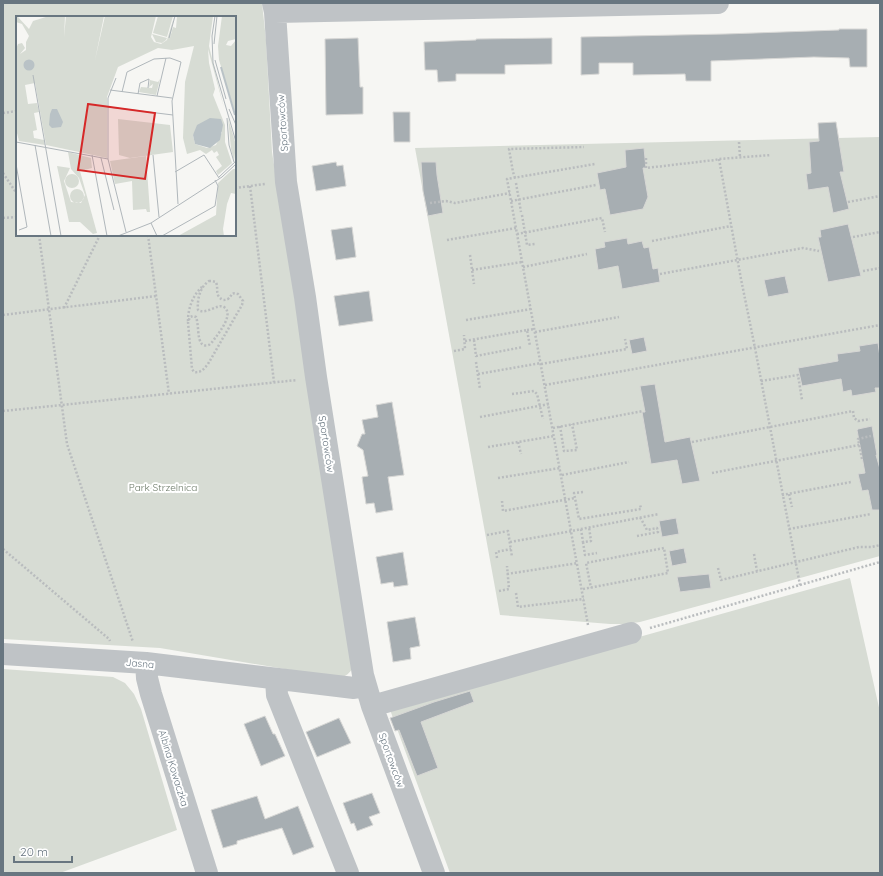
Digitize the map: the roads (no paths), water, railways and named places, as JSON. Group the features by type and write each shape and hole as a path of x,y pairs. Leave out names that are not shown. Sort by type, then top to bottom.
{"street":[{"path":"274,8 718,3"},
{"name":"Sportowców","path":"274,8 286,182 363,675 369,696 434,873"},
{"name":"Jasna","path":"3,654 132,662 354,688 369,696 587,645 631,633"},
{"name":"Albina Kowaczka","path":"132,662 146,678 207,873"},
{"path":"276,679 277,696 348,873"}],"park label":[{"name":"Park Strzelnica","path":"163,487"}]}
